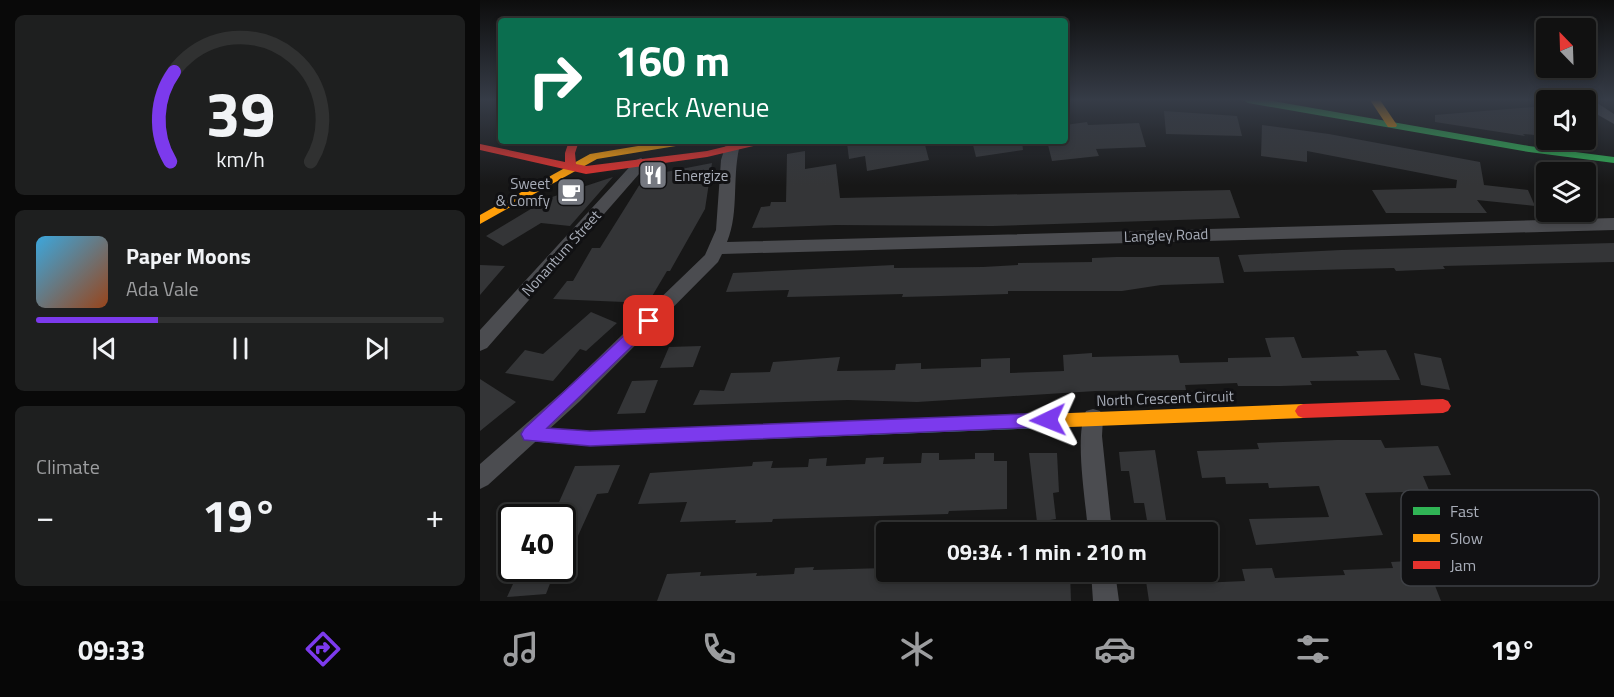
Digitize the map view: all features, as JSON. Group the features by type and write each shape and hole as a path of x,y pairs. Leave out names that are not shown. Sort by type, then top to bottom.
{"main road":[{"path":"1409,128 1529,149 1614,160"},
{"path":"571,168 570,153 573,144"},
{"path":"480,220 571,168 603,154 668,144"},
{"path":"641,163 671,154 693,144"},
{"path":"480,147 513,147 571,168 593,170 733,145"},
{"name":"North Crescent Circuit","path":"529,434 590,439 1443,406"}],"street":[{"path":"480,478 695,277 718,248 724,230 728,160 733,145"},
{"name":"Nonantum Street","path":"480,343 641,163"},
{"name":"Langley Road","path":"718,248 1614,224"},
{"path":"1093,418 1091,436 1099,522"},
{"path":"1104,582 1106,601"}],"building":[{"path":"1068,128 1140,128 1146,147 1096,149 1099,156 1052,161 1048,144 1068,144"},
{"path":"1165,128 1240,128 1242,136 1166,134"},
{"path":"1262,128 1285,128 1329,134 1480,162 1484,185 1528,190 1535,206 1477,200 1487,213 1386,213 1372,190 1456,188 1457,180 1307,151 1307,162 1261,156"},
{"path":"1474,128 1536,128 1536,135 1523,134 1525,136"},
{"path":"847,144 925,144 929,160 867,171 865,156 849,159"},
{"path":"973,144 1022,144 1023,150 976,157"},
{"path":"805,151 805,169 836,164 840,198 1230,190 1240,218 993,226 836,225 752,228 761,207 770,206 771,202 786,202 787,154"},
{"path":"712,163 705,209 670,271 667,271 648,303 553,299 567,281 573,281 592,248 600,248 645,176"},
{"path":"613,177 570,226 541,223 503,246 486,236 549,198"},
{"path":"1614,243 1614,262 1443,266 1445,269 1396,271 1394,268 1244,272 1238,255 1341,250"},
{"path":"1219,257 1224,283 1161,285 1122,291 1008,291 1008,294 902,297 903,294 787,297 789,290 726,292 733,273 894,265 894,268 983,267 1018,265 1018,263 1092,262 1092,258"},
{"path":"480,265 505,266 480,295"},
{"path":"591,312 617,323 586,351 580,349 553,381 505,373 525,350 543,354"},
{"path":"1294,337 1302,358 1359,356 1356,351 1386,350 1400,380 1310,381 1312,385 1281,386 1238,386 1237,383 1185,385 1186,390 1096,391 917,402 848,400 693,405 700,390 724,391 731,373 770,372 773,362 840,357 837,371 895,370 896,364 921,363 921,369 981,367 981,359 1010,358 1010,373 1064,371 1063,355 1092,353 1092,357 1178,355 1180,363 1228,362 1228,358 1271,357 1265,338"},
{"path":"701,346 693,367 660,368 669,347"},
{"path":"1414,353 1441,358 1450,390 1421,385"},
{"path":"480,379 516,402 480,431"},
{"path":"658,380 645,413 617,414 632,381"},
{"path":"1381,440 1385,448 1438,446 1451,475 1423,476 1429,490 1365,493 1383,535 1256,545 1249,519 1329,517 1319,486 1269,488 1268,483 1226,484 1225,477 1202,478 1197,451 1259,449 1257,443"},
{"path":"1155,450 1166,522 1147,522 1144,503 1134,503 1129,471 1121,471 1119,452"},
{"path":"922,453 939,453 939,460 975,459 975,453 994,453 994,461 1007,461 1007,509 949,511 948,514 773,519 772,522 735,523 736,520 680,522 687,502 638,504 650,473 752,466 753,462 773,461 771,468 808,467 809,459 827,458 826,466 865,464 866,458 884,457 883,464 921,463"},
{"path":"1029,453 1057,453 1059,492 1053,493 1056,519 1037,522"},
{"path":"620,465 608,493 597,494 576,540 576,504 558,504 575,466"},
{"path":"1401,561 1401,586 1435,586 1441,601 1149,601 1146,582 1176,582 1176,584 1245,581 1242,569 1272,568 1275,578 1345,575 1343,570 1393,568 1391,562"},
{"path":"814,567 813,570 876,568 876,582 1070,582 1071,601 657,601 667,574 701,572 700,576 757,573 756,576 794,574 795,568"},
{"path":"514,582 551,582 546,594 507,597"}],"traffic: fast":[{"path":"1409,128 1529,149 1614,160"},
{"path":"529,434 590,439 1044,421"}],"traffic: slow":[{"path":"480,220 594,156 669,144"},
{"path":"1044,421 1303,411"}],"traffic: jam":[{"path":"571,168 570,153 573,144"},
{"path":"480,147 586,170 707,154 749,144"},
{"path":"1303,411 1443,406"}],"place":[{"name":"Energize","path":"653,175"},
{"name":"Sweet & Comfy","path":"571,192"}],"route":[{"path":"649,321 573,396 529,434 590,439 1048,420"}]}
